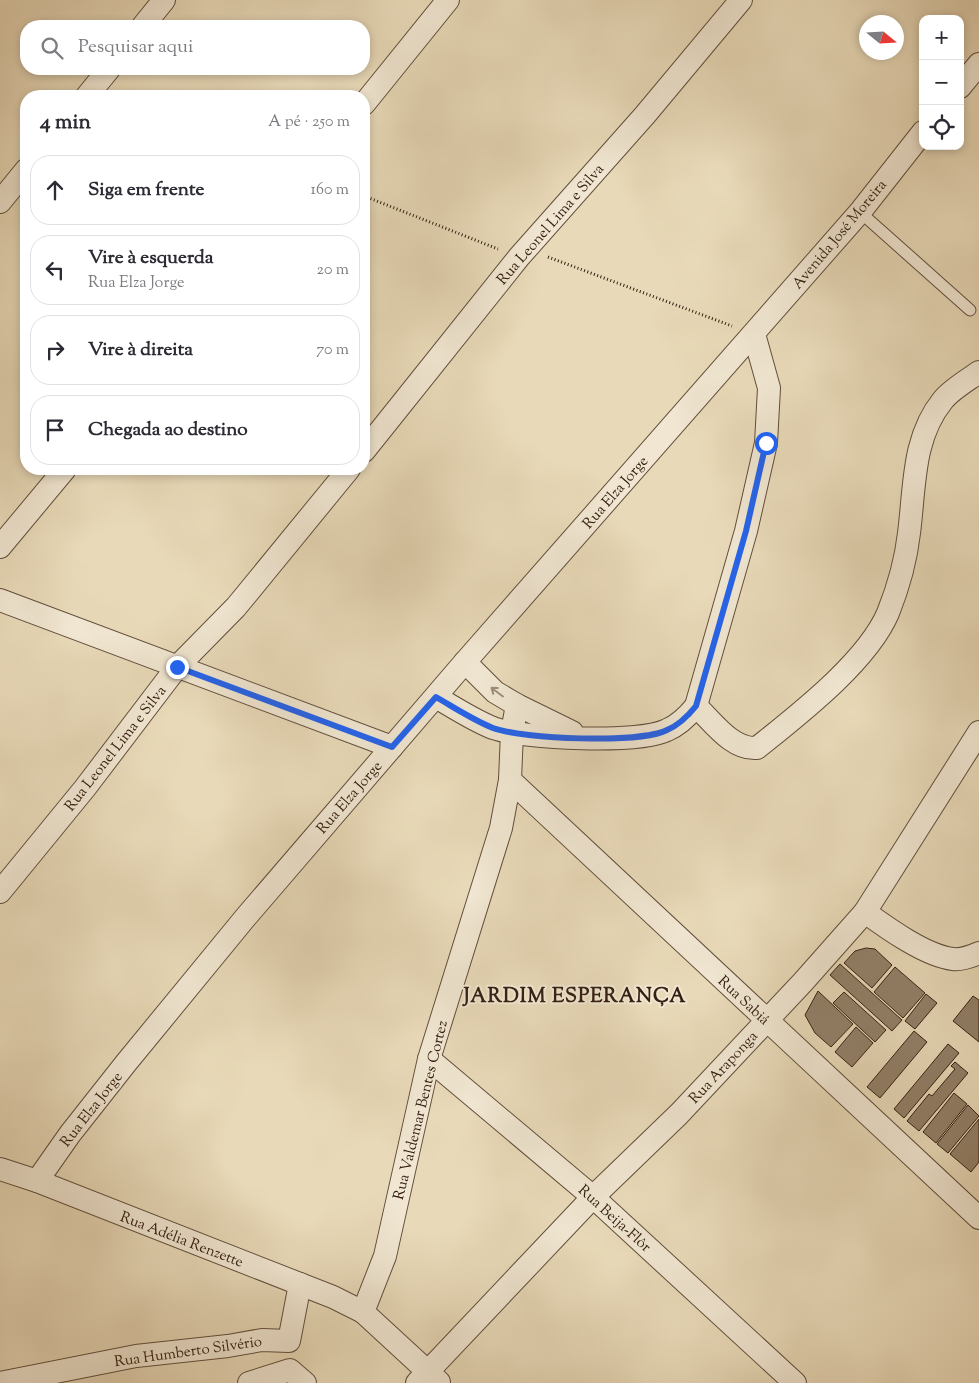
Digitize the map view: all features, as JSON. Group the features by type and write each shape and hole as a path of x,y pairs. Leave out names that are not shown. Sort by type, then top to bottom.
{"street":[{"path":"148,20 164,0"},
{"path":"370,97 448,0"},
{"name":"Rua Leonel Lima e Silva","path":"370,444 523,253 645,115 741,0"},
{"path":"964,81 979,64"},
{"path":"92,90 104,75"},
{"name":"Avenida José Moreira","path":"754,334 860,212 919,137"},
{"path":"0,202 20,177"},
{"path":"436,697 478,721 512,732 586,738 649,736 667,730 684,720 696,706 746,531 766,443 769,388 754,334"},
{"name":"Rua Elza Jorge","path":"38,1181 70,1134 245,918 465,662 754,334"},
{"path":"696,706 738,745 747,749 757,748 824,693 871,642 887,615 901,576 909,535 919,445 930,421 944,399 979,372"},
{"path":"0,547 60,475"},
{"name":"Rua Leonel Lima e Silva","path":"0,892 85,788 177,667 236,607 344,475"},
{"path":"0,600 392,747"},
{"path":"465,662 495,692 517,705 586,738"},
{"name":"Rua Valdemar Bentes Cortez","path":"363,1312 387,1249 429,1059 501,828 510,780 512,732 517,705"},
{"name":"Rua Araponga","path":"429,1379 592,1196 679,1114 865,912 979,732"},
{"name":"Rua Sabiá","path":"510,780 979,1218"},
{"path":"865,912 894,933 952,959 965,959 979,953"},
{"name":"Rua Beija-Flôr","path":"429,1059 592,1196 796,1383"},
{"name":"Rua Adélia Renzette","path":"0,1169 38,1181 300,1284 363,1312 429,1379"},
{"path":"249,1383 295,1379 290,1341 300,1284"},
{"name":"Rua Humberto Silvério","path":"0,1383 136,1356 228,1346 262,1340 290,1341"}],"lane":[{"path":"860,212 970,310"}],"path":[{"path":"370,198 754,334"}],"building":[{"path":"866,948 875,949 892,965 872,988 844,963 855,951"},
{"path":"840,964 902,1020 892,1031 830,975"},
{"path":"895,967 925,993 903,1018 874,992"},
{"path":"818,991 853,1024 831,1047 815,1033 805,1015"},
{"path":"844,992 886,1030 875,1042 833,1003"},
{"path":"926,994 937,1003 915,1029 905,1021"},
{"path":"973,996 979,1000 979,1042 953,1021"},
{"path":"856,1027 873,1043 852,1067 835,1052"},
{"path":"914,1031 927,1042 880,1098 867,1087"},
{"path":"948,1044 959,1053 904,1118 894,1109"},
{"path":"955,1062 968,1073 919,1131 907,1121 929,1094 932,1096 955,1069 951,1066"},
{"path":"954,1093 967,1104 936,1143 923,1132"},
{"path":"968,1105 979,1116 948,1153 937,1144"},
{"path":"979,1119 979,1162 971,1172 950,1154"}],"district":[{"name":"JARDIM ESPERANÇA","path":"575,995"}],"route":[{"path":"177,667 392,747 436,697 478,721 512,732 586,738 627,738 649,736 667,730 684,720 696,706 706,679 746,531 766,443"}]}
